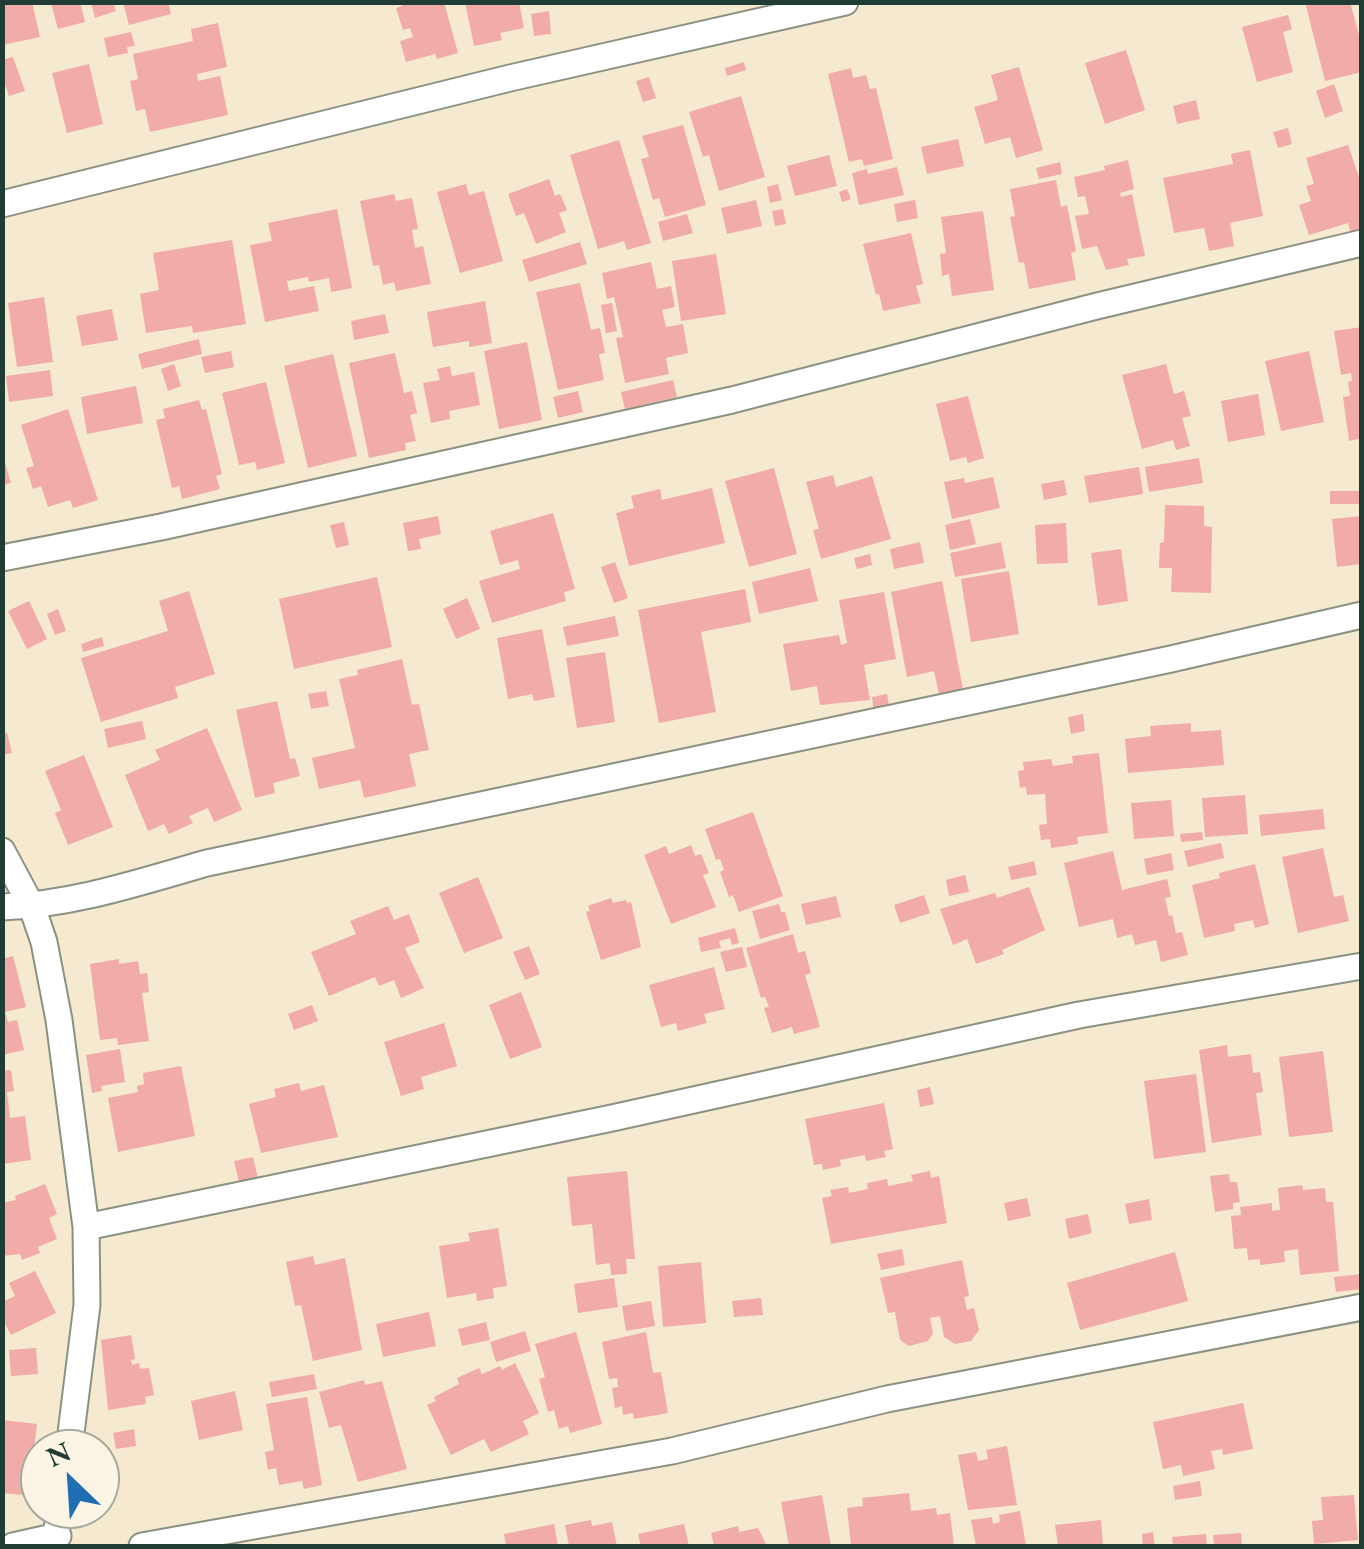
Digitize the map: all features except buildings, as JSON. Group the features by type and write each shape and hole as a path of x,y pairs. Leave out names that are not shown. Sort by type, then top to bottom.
{"street":[{"path":"2,204 510,78 845,2"},
{"path":"2,558 161,527 732,400 1362,243"},
{"path":"2,907 32,907 207,864 1362,615"},
{"path":"2,850 32,907 44,942 59,1020 86,1227 87,1305 72,1429"},
{"path":"86,1227 612,1118 1079,1015 1362,966"},
{"path":"142,1546 672,1451 887,1399 1362,1307"},
{"path":"13,1546 55,1541"}]}
